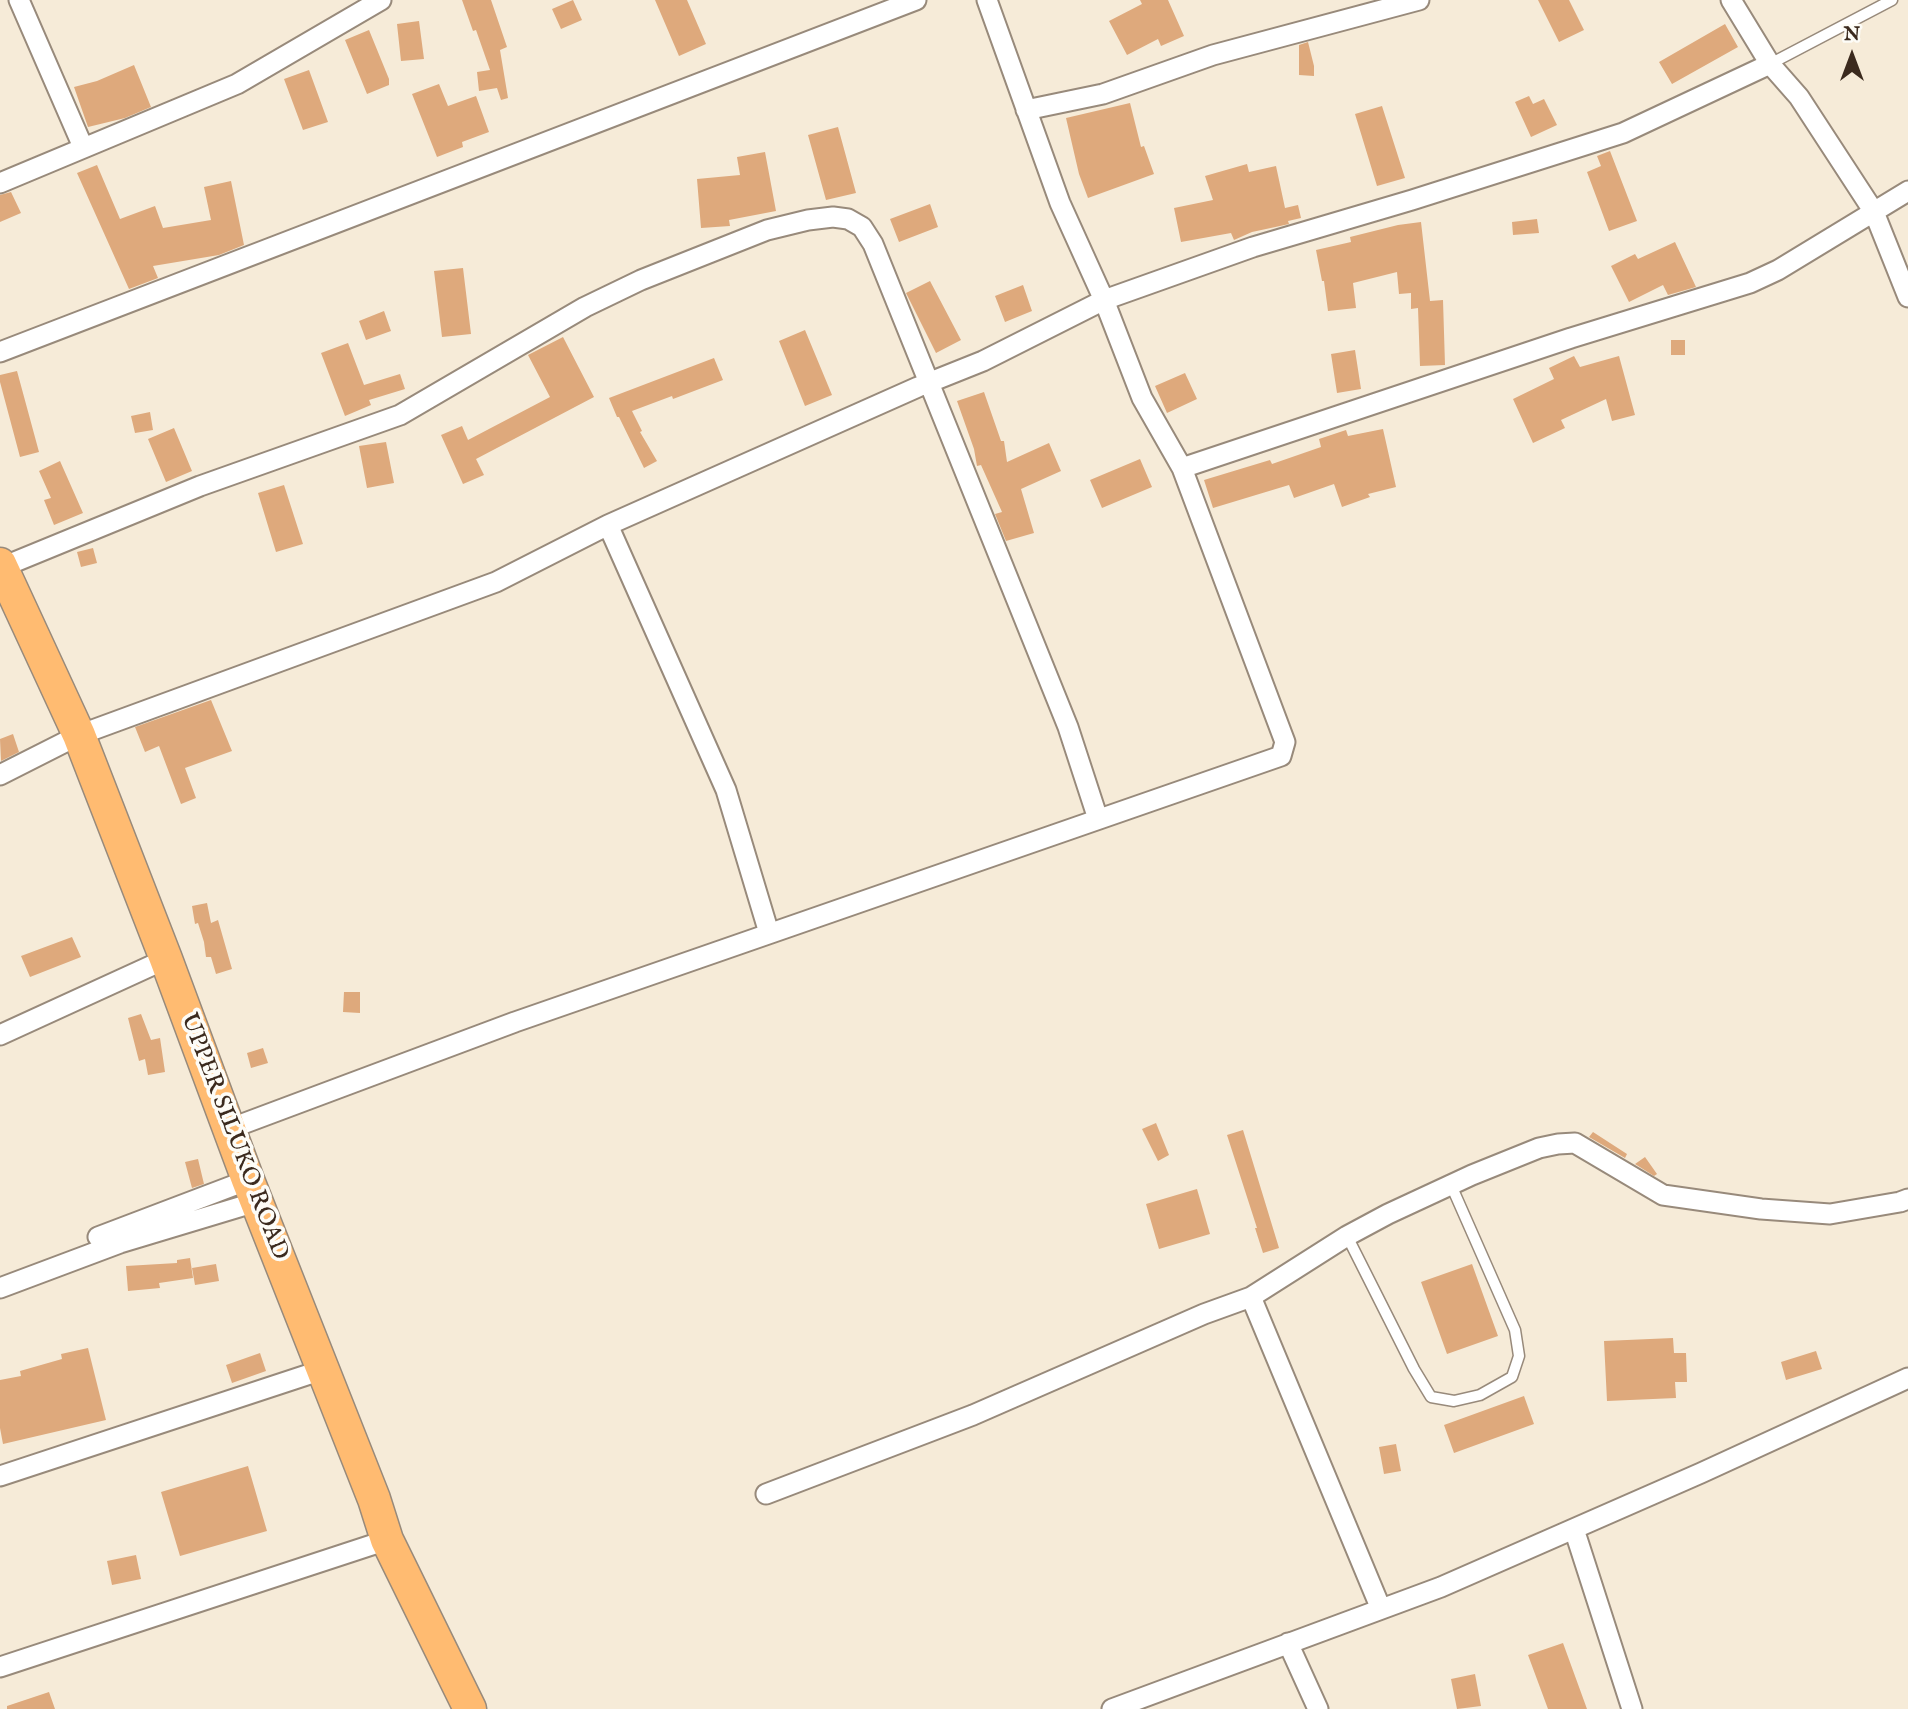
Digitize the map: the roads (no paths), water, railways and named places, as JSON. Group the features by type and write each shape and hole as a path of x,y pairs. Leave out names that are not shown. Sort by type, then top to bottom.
{"main road":[{"name":"UPPER SILUKO ROAD","path":"0,566 79,736 252,1191 374,1499 387,1541 470,1709"}],"street":[{"path":"19,0 83,147"},
{"path":"0,183 237,84 381,0"},
{"path":"0,352 916,0"},
{"path":"229,1129 515,1022 1281,756 1285,742 1182,468 1142,398 1104,300 1060,203 987,0"},
{"path":"1026,110 1103,94 1213,55 1419,0"},
{"path":"1731,0 1770,64 1799,97 1874,212 1908,297"},
{"path":"0,775 79,736 495,582 608,525 983,360 1104,300 1253,247 1623,132 1770,64"},
{"path":"1182,468 1571,338 1750,283 1778,270 1908,191"},
{"path":"0,566 200,486 400,415 536,334 613,293 767,230 808,219 848,219 862,227 873,244 1068,727 1098,819"},
{"path":"608,525 726,790 769,933"},
{"path":"0,1035 166,959"},
{"path":"766,1494 973,1415 1204,1314 1251,1297 1347,1236 1388,1214 1483,1170 1539,1148 1575,1143 1662,1195 1761,1209 1830,1214 1908,1199"},
{"path":"0,1275 252,1191"},
{"path":"0,1288 252,1191"},
{"path":"1251,1297 1381,1609"},
{"path":"0,1476 322,1370"},
{"path":"1114,1709 1441,1587 1574,1530 1908,1378"},
{"path":"1574,1530 1632,1709"},
{"path":"0,1667 387,1541"},
{"path":"1288,1643 1318,1709"}],"lane":[{"path":"1770,64 1892,0"},
{"path":"1347,1236 1431,1397 1454,1401 1480,1395 1512,1377 1518,1356 1515,1330 1451,1185"}]}
